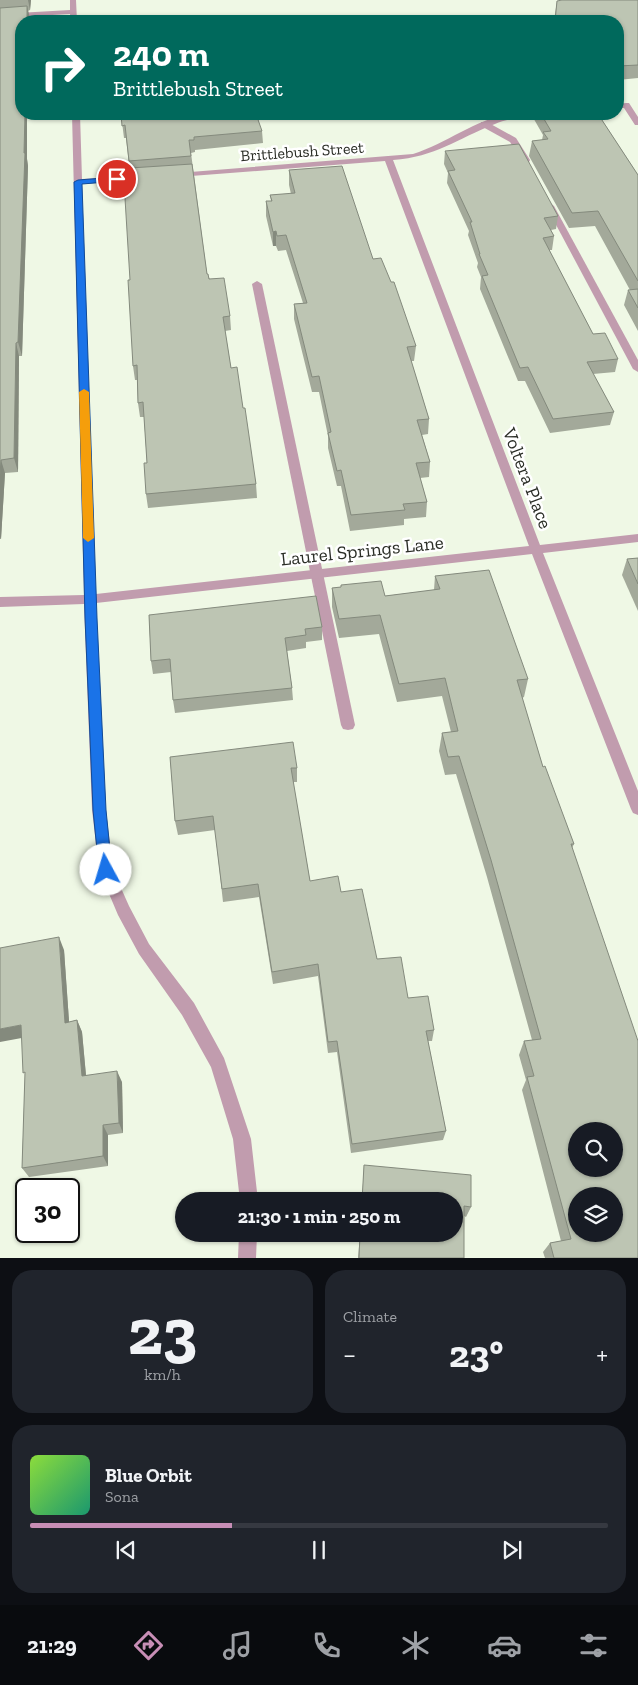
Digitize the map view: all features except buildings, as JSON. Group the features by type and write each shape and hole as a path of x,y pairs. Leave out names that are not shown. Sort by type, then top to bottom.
{"street":[{"path":"18,15 74,12 74,0"},
{"path":"0,16 15,15"},
{"path":"624,108 638,123"},
{"path":"76,120 90,599 100,810 106,870 123,910 144,949 188,1009 218,1064 242,1139 248,1192"},
{"name":"Brittlebush Street","path":"165,176 388,159 435,150 484,124 498,120"},
{"path":"484,124 513,140 530,168"},
{"name":"Voltera Place","path":"388,159 536,549 638,809"},
{"path":"78,182 156,176"},
{"path":"546,198 638,369"},
{"path":"257,284 348,725"},
{"name":"Laurel Springs Lane","path":"0,602 90,599 638,538"},
{"path":"247,1258 248,1242"}],"slow traffic":[{"path":"84,392 88,538"}],"route":[{"path":"106,870 100,810 91,618 78,182 117,179"}]}
